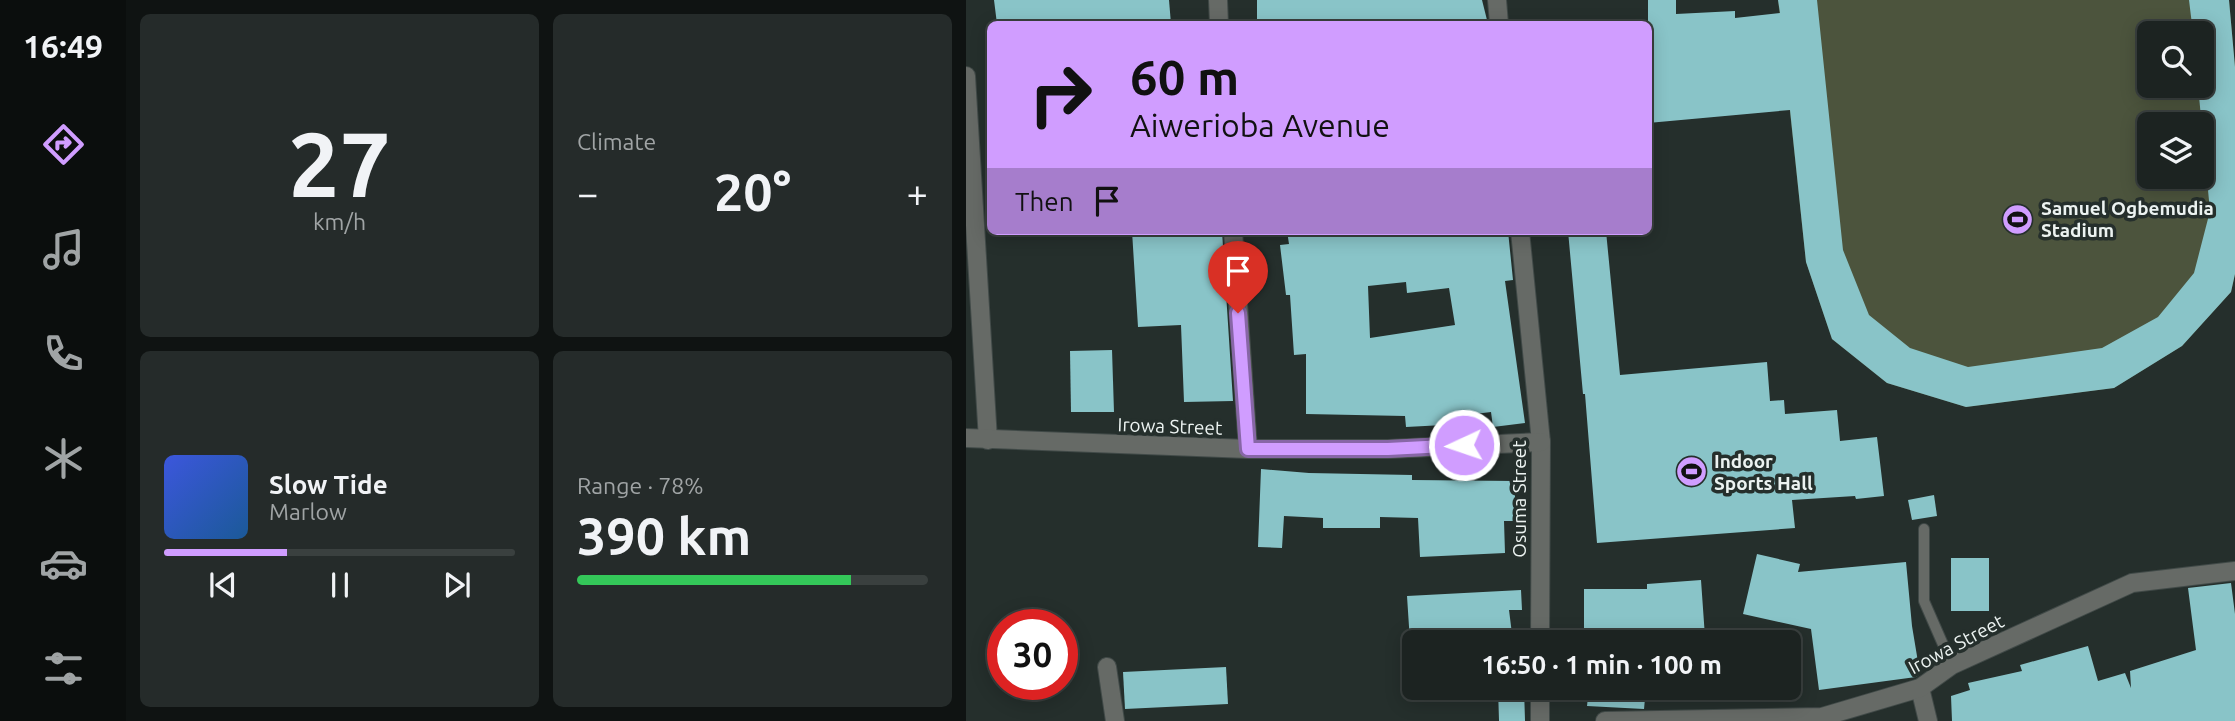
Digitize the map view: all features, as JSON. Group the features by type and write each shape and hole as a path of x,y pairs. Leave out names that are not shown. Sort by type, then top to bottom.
{"street":[{"path":"1217,0 1219,21"},
{"path":"1497,0 1499,21"},
{"path":"966,76 988,440"},
{"path":"1233,235 1248,449"},
{"name":"Osuma Street","path":"1520,235 1541,442 1540,630"},
{"name":"Irowa Street","path":"966,438 1248,449 1388,449 1541,442"},
{"name":"Irowa Street","path":"1605,721 1822,717 1920,688 1952,665 2132,583 2235,571"},
{"path":"1107,667 1115,721"},
{"path":"1920,688 1928,721"},
{"path":"1540,700 1540,721"}],"lane":[{"path":"1924,529 1924,601 1952,665"}],"green space":[{"name":"Samuel Ogbemudia Stadium","path":"1778,0 2229,0 2235,67 2235,274 2231,292 2182,346 2114,388 1966,407 1887,383 1832,339 1806,262"}],"building":[{"path":"994,0 1169,0 1171,21 997,21"},
{"path":"1257,0 1482,0 1487,21 1257,21"},
{"path":"1648,0 1676,0 1676,14 1735,11 1735,18 1780,13 1778,0 1817,0 1843,250 1869,315 1910,348 1968,367 2102,348 2158,317 2194,273 2210,211 2208,189 2214,189 2214,112 2200,112 2199,98 2214,98 2214,21 2192,21 2189,0 2229,0 2235,67 2235,274 2231,292 2182,346 2114,388 1966,407 1887,383 1832,339 1806,262 1790,110 1652,123 1652,21 1648,21"},
{"path":"1132,235 1222,235 1233,401 1184,402 1181,325 1138,327"},
{"path":"1288,235 1508,235 1513,280 1505,281 1525,423 1493,427 1491,412 1443,418 1444,425 1406,427 1405,416 1306,414 1306,354 1294,355 1290,295 1286,295 1280,245 1289,244","holes":["1406,282 1407,293 1449,288 1455,325 1370,338 1368,286"]},
{"path":"1568,235 1606,235 1620,375 1767,362 1770,401 1784,400 1785,414 1837,410 1840,441 1877,437 1884,496 1792,500 1795,528 1597,543"},
{"path":"1112,350 1114,412 1071,412 1070,351"},
{"path":"1261,469 1412,475 1412,480 1515,481 1515,521 1504,521 1505,553 1420,557 1418,518 1380,517 1380,528 1323,528 1323,518 1284,516 1282,548 1258,547"},
{"path":"1934,495 1937,516 1912,520 1908,500"},
{"path":"1757,554 1800,564 1798,572 1906,562 1920,674 1916,677 1819,690 1811,629 1743,614"},
{"path":"1951,558 1989,558 1989,611 1951,611"},
{"path":"1701,580 1705,630 1584,630 1584,589 1647,589 1647,584"},
{"path":"2231,583 2235,614 2235,721 1952,721 1951,696 1970,690 1968,683 2022,671 2020,665 2088,646 2098,681 2125,673 2131,688 2130,671 2196,650 2188,588"},
{"path":"1521,590 1522,610 1509,610 1512,630 1409,630 1407,596"},
{"path":"1226,667 1228,704 1125,709 1123,672"},
{"path":"1498,700 1524,700 1525,721 1499,721"},
{"path":"1588,700 1645,700 1644,709 1587,706"}],"place":[{"name":"Samuel Ogbemudia Stadium","path":"2018,219"},
{"name":"Indoor Sports Hall","path":"1691,472"}],"route":[{"path":"1238,313 1248,449 1388,449 1464,445"}]}
